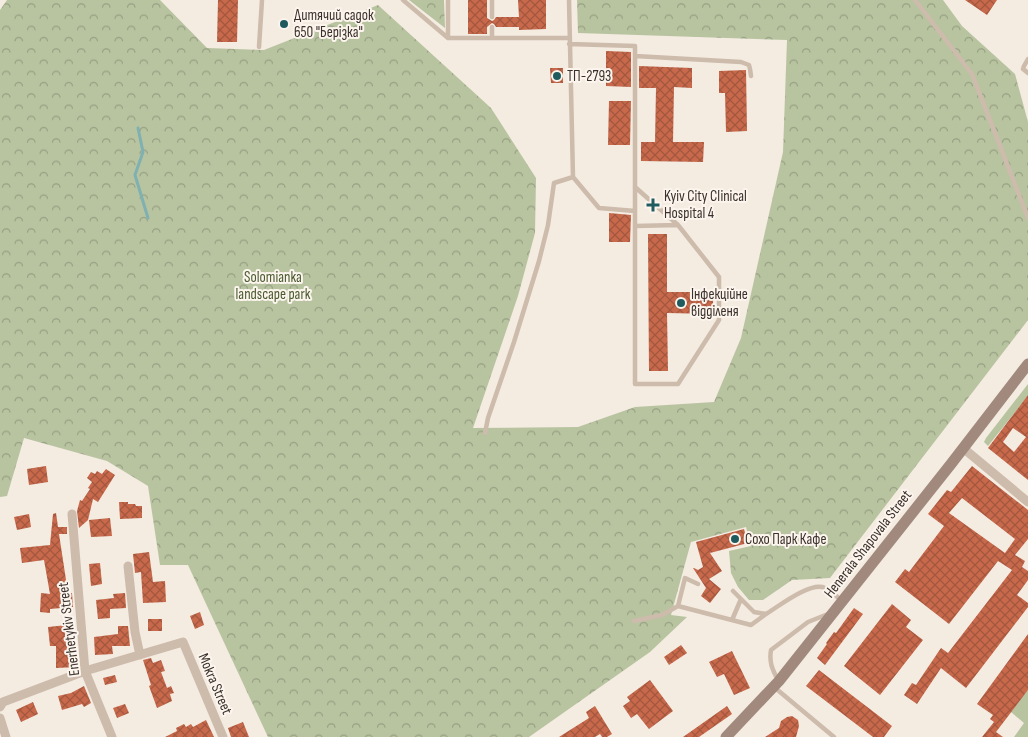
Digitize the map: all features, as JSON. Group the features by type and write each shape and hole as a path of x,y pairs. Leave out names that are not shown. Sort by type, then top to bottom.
{"street":[{"name":"Henerala Shapovala Street","path":"726,737 776,684 1028,364"},
{"path":"963,448 1028,502"},
{"name":"Enerhetykiv Street","path":"72,514 85,672 112,737"},
{"path":"2,704 85,672 140,655 135,632 128,566"},
{"name":"Mokra Street","path":"140,655 183,642 223,737"},
{"path":"0,718 6,737"}],"lane":[{"path":"259,47 262,0"},
{"path":"403,0 448,38 569,38"},
{"path":"448,0 448,38"},
{"path":"492,0 492,18"},
{"path":"569,0 573,177 599,208 635,211"},
{"path":"915,0 972,74 1028,218"},
{"path":"492,27 492,38"},
{"path":"569,44 635,46 635,56 635,187 635,384 678,384 719,320 719,277 678,225 635,187"},
{"path":"635,56 741,62 749,66 750,76"},
{"path":"1028,59 1023,68 1028,73"},
{"path":"485,433 488,418 539,261 548,225 554,183 573,177"},
{"path":"635,226 678,225"},
{"path":"678,606 685,578 698,584"},
{"path":"634,620 662,615 678,606 751,625 808,588 816,586 825,588 842,601"},
{"path":"733,591 754,612 766,614"},
{"path":"732,620 741,599"},
{"path":"834,612 808,622 771,650 769,659 776,684 834,737"}],"green space":[{"name":"Solomianka landscape park","path":"7,0 160,0 207,48 264,50 378,5 491,108 536,178 535,233 518,296 473,428 578,427 635,407 714,402 741,338 783,152 787,40 578,33 577,0 943,0 962,26 1015,74 1028,122 1028,320 830,578 792,580 763,600 749,600 738,587 731,573 729,551 751,546 746,527 691,542 671,615 687,617 650,652 529,737 268,737 188,565 160,565 148,486 107,461 24,438 7,496 0,497 0,10"},
{"path":"409,0 444,0 445,28"},
{"path":"1028,384 1028,396 988,446 984,442 986,438"},
{"path":"1028,690 1028,737 1014,737 1024,723 1011,712"}],"building":[{"path":"218,0 238,0 237,42 217,42"},
{"path":"468,0 487,0 487,18 492,21 496,17 519,17 518,0 546,0 546,29 519,30 519,27 496,27 492,23 487,27 487,34 468,34"},
{"path":"965,0 997,0 987,15"},
{"path":"606,51 631,52 631,87 606,86"},
{"path":"639,66 692,68 692,88 674,87 673,142 704,142 703,162 641,161 641,142 655,142 656,88 639,88"},
{"name":"ТП-2793","path":"550,68 563,68 563,83 551,83"},
{"path":"746,70 747,131 726,132 725,93 719,93 719,71"},
{"path":"609,101 631,101 630,145 608,145"},
{"path":"609,213 631,215 630,242 609,242"},
{"name":"Інфекційне відділеня","path":"648,234 667,234 667,292 713,292 713,314 667,313 668,371 649,371"},
{"path":"1028,395 1028,480 988,448","holes":["1013,428 1026,437 1014,452 1003,442"]},
{"path":"46,466 48,482 29,485 27,469"},
{"path":"972,466 1028,510 1028,539 1015,555 1025,561 1022,567 1028,571 1028,580 1017,595 1028,603 1028,607 966,688 941,668 917,704 904,695 912,683 916,685 941,648 948,653 1012,570 998,561 949,624 895,582 905,569 909,572 944,526 928,514 947,490 951,492","holes":["962,498 1015,539 1005,553 949,513"]},
{"path":"106,469 115,475 98,502 93,499 88,520 79,528 77,511 80,500 82,501 90,489 88,488 92,482 87,478 91,472 95,474 97,471 102,474"},
{"path":"119,502 128,502 128,504 142,506 142,518 120,519"},
{"path":"56,513 58,527 67,527 67,534 59,534 68,593 72,593 73,607 50,609 50,613 40,612 41,593 50,594 44,560 22,563 20,548 50,545 53,514"},
{"path":"29,514 31,527 17,530 14,517"},
{"path":"110,518 112,536 91,537 89,520"},
{"path":"744,529 748,543 710,553 722,571 709,579 721,589 710,603 701,596 706,588 693,568 698,570 703,567 696,542"},
{"path":"149,552 153,582 165,581 166,602 143,603 141,572 135,573 133,554"},
{"path":"100,563 102,584 91,586 89,564"},
{"path":"125,593 126,608 110,609 110,618 98,619 96,600 114,598 113,594"},
{"path":"892,604 911,620 906,627 923,640 880,695 844,666"},
{"path":"854,608 863,614 825,665 817,658 834,632 836,633"},
{"path":"200,612 204,625 195,629 190,616"},
{"path":"148,619 162,619 162,631 148,631"},
{"path":"67,625 70,656 76,656 77,667 56,668 56,646 50,646 48,627"},
{"path":"118,626 128,626 130,646 112,646 113,654 95,655 94,637 118,634"},
{"path":"1028,634 1028,690 996,732 1003,737 982,737 994,722 990,719 993,715 977,704"},
{"path":"681,645 687,653 669,665 664,657"},
{"path":"732,651 750,688 734,695 724,674 717,677 709,662"},
{"path":"151,658 153,663 161,660 165,671 161,672 167,688 171,686 174,693 170,694 172,701 157,708 149,686 151,685 143,660"},
{"path":"819,670 892,726 884,737 873,737 806,686"},
{"path":"115,675 117,682 105,685 103,678"},
{"path":"650,680 673,711 649,729 637,714 631,718 623,706 630,701 627,697"},
{"path":"84,686 91,703 84,707 82,704 62,710 58,696 71,693"},
{"path":"33,702 38,714 21,722 16,710"},
{"path":"125,704 129,713 117,718 113,708"},
{"path":"595,706 612,734 607,737 602,737 600,734 595,737 559,737 589,718 586,712"},
{"path":"727,706 732,714 699,737 683,737"},
{"path":"792,716 798,720 799,726 796,737 765,737 779,728 781,721"},
{"path":"206,720 214,737 165,737 177,731 176,728 184,724 186,727 191,724 193,727"},
{"path":"243,722 249,737 231,737 228,728"}],"waterway":[{"path":"138,128 143,152 135,175 148,218"}],"place":[{"name":"Дитячий садок 650 \"Берізка\"","path":"284,24"},
{"name":"ТП-2793","path":"557,76"},
{"name":"Kyiv City Clinical Hospital 4","path":"653,205"},
{"name":"Інфекційне відділеня","path":"681,303"},
{"name":"Сохо Парк Кафе","path":"735,539"}]}
